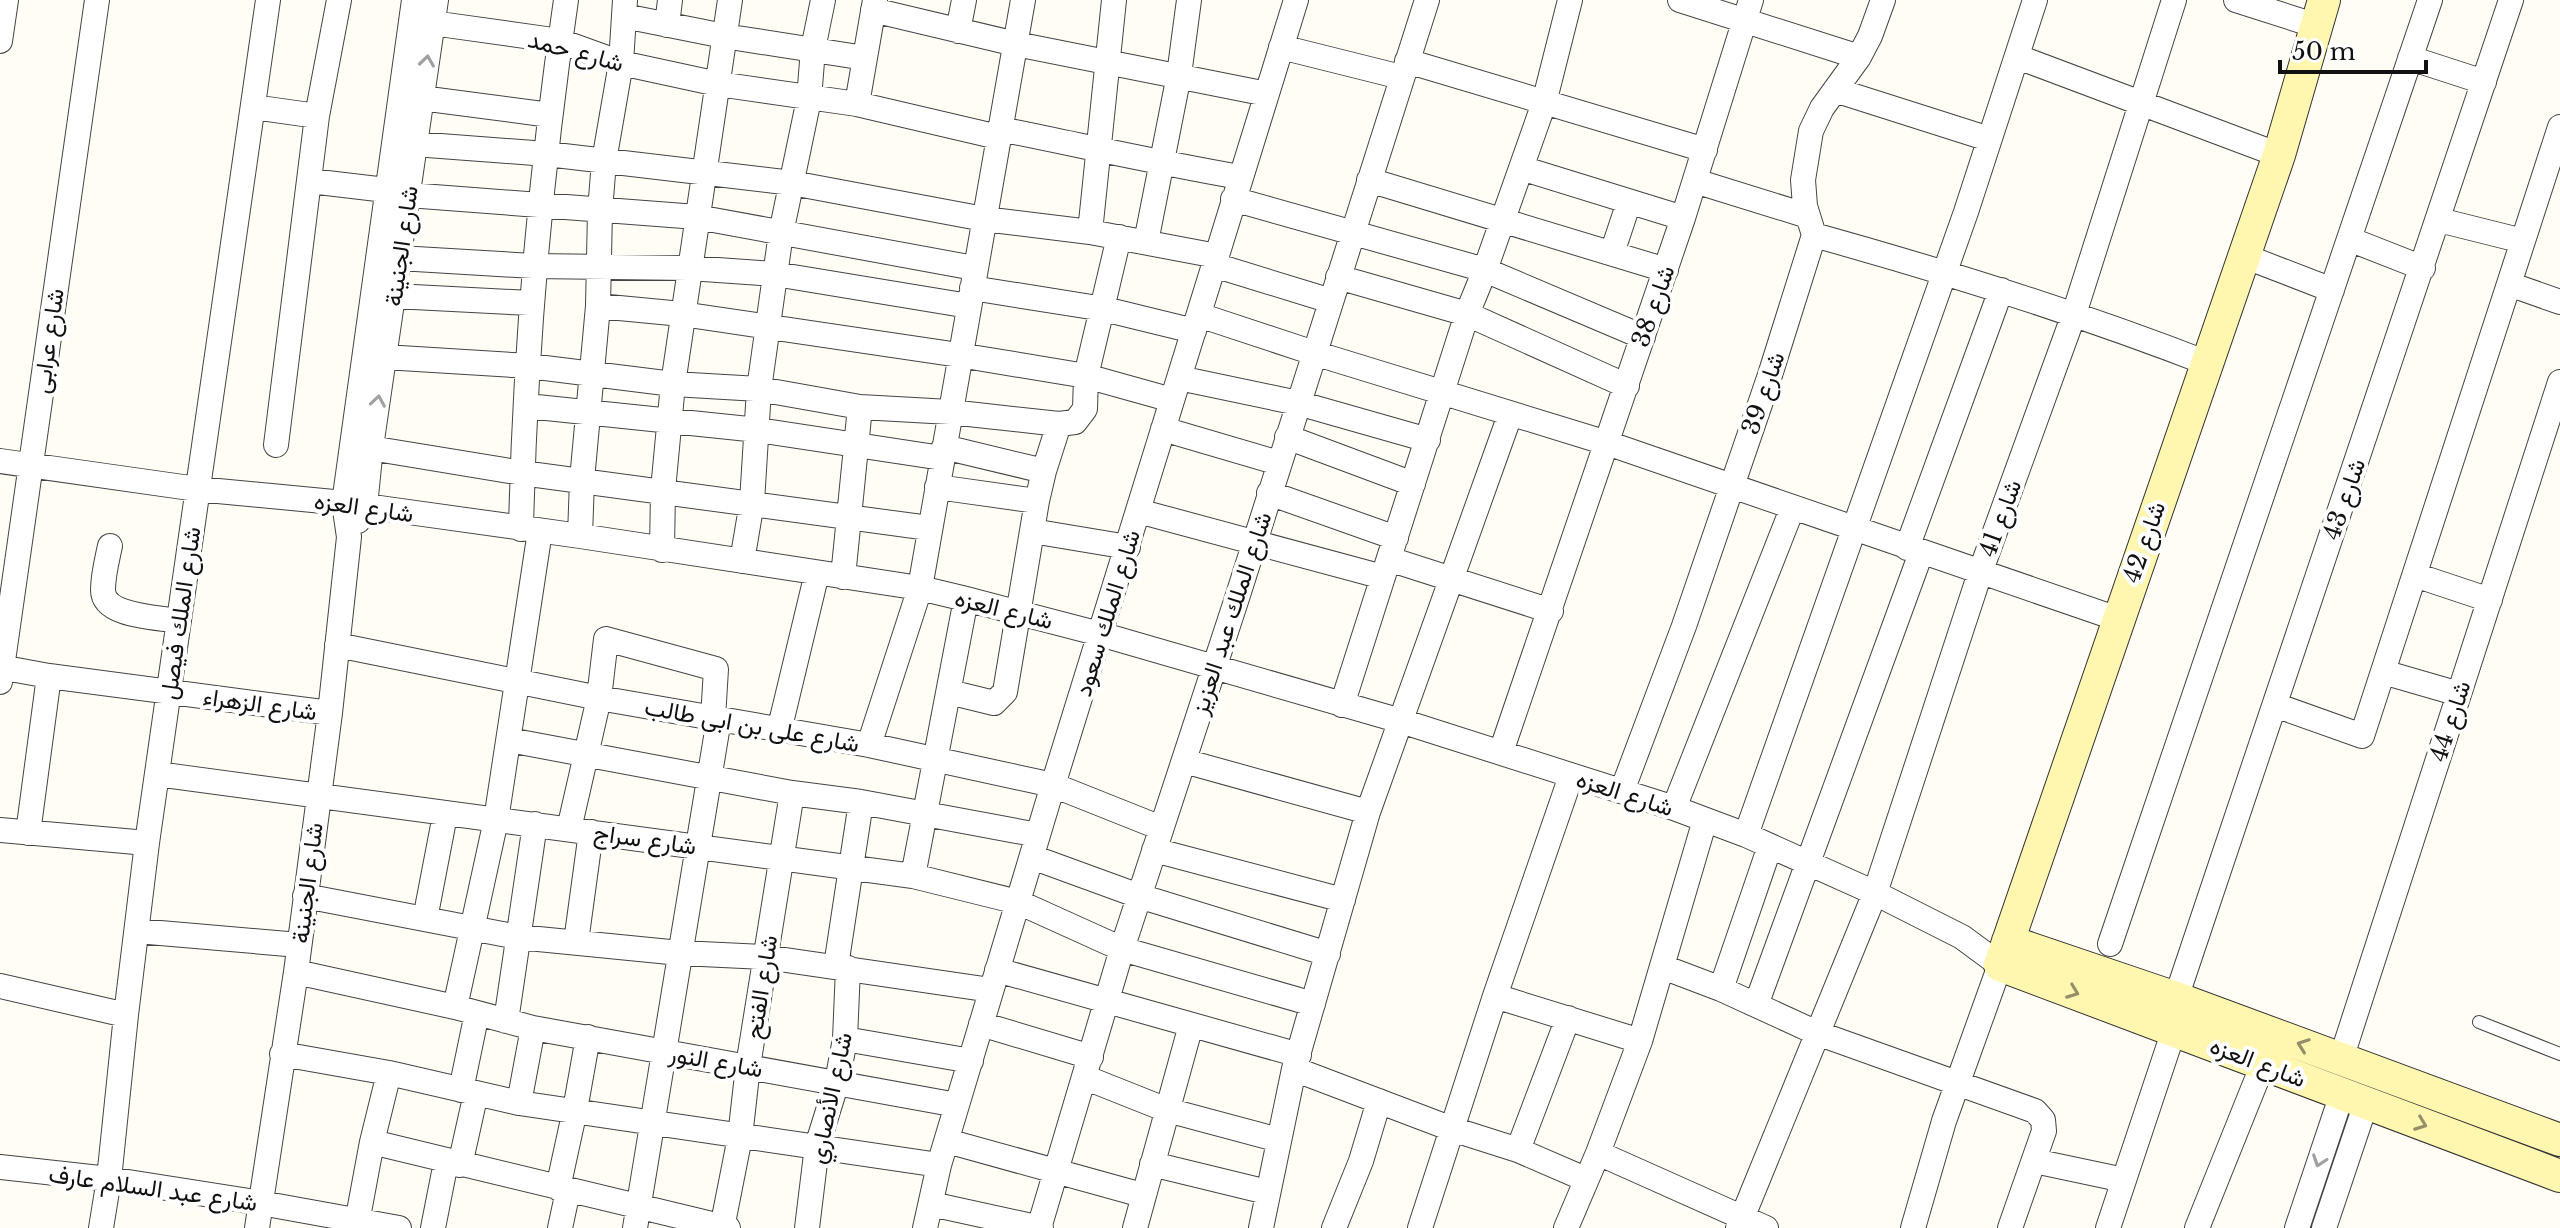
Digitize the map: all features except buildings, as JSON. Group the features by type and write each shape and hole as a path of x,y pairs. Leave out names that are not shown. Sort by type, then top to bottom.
{"main road":[{"name":"شارع 42","path":"2004,953 2279,155 2320,13"},
{"name":"شارع العزه","path":"2004,953 2176,998 2560,1140"},
{"name":"شارع العزه","path":"2004,953 2174,1030 2560,1176"}],"street":[{"path":"0,41 6,0"},
{"name":"شارع عرابى","path":"1,672 97,0"},
{"name":"شارع الملك فيصل","path":"101,1228 147,843 268,0"},
{"path":"276,445 317,116 339,0"},
{"name":"شارع الجنينة","path":"257,1228 296,972 330,713 349,537 398,186 414,0"},
{"path":"433,1228 453,1163 468,1092 466,1010 474,927 496,820 517,681 530,530 522,473 530,303 566,0"},
{"path":"667,25 670,0"},
{"path":"662,550 663,490 673,384 730,0"},
{"path":"742,561 752,502 759,389 775,274 809,99 813,49 823,0"},
{"path":"958,31 964,0"},
{"path":"869,745 920,588 1023,0"},
{"path":"1090,232 1114,0"},
{"path":"1146,242 1179,75 1189,0"},
{"name":"شارع الملك سعود","path":"925,1228 939,1165 994,980 1296,0"},
{"name":"شارع الملك عبد العزيز","path":"1040,1228 1054,1171 1122,949 1427,0"},
{"path":"1342,705 1467,314 1544,103 1570,0"},
{"path":"1680,0 1748,10 1859,57"},
{"name":"شارع 39","path":"1622,791 1684,626 1731,488 1811,226 1803,180 1811,131 1822,108 1859,57 1883,0"},
{"path":"1746,835 1946,272 2035,0"},
{"name":"شارع 41","path":"1739,1223 1875,893 1980,573 2074,314 2174,0"},
{"path":"2236,0 2320,13"},
{"path":"2110,944 2430,0"},
{"name":"شارع 43","path":"2176,998 2511,0"},
{"path":"857,104 874,5 958,31 1267,94"},
{"path":"580,536 598,306 604,161 621,63 624,8 667,25 865,58"},
{"name":"شارع 38","path":"1501,752 1666,270 1748,10"},
{"name":"شارع الجنينة","path":"361,446 384,357 399,258 398,186 414,144 434,11"},
{"name":"شارع حمد","path":"434,11 560,41 621,63 718,84 857,104 999,133 1098,148 1162,164 1237,188 1353,232 1485,270 1643,337"},
{"path":"1281,47 1404,69 1544,103 1705,150"},
{"path":"2018,57 2279,155"},
{"path":"2410,58 2484,82"},
{"path":"1835,90 1989,139"},
{"path":"421,98 550,115"},
{"path":"253,107 317,116"},
{"path":"2275,705 2362,736 2523,241 2550,195 2560,127"},
{"path":"414,144 547,154 792,183 984,219 1090,232 1146,242 1216,261 1331,301"},
{"path":"1521,168 1683,218"},
{"path":"1369,180 1666,270"},
{"path":"310,181 398,186 540,205 697,217 781,233 972,288"},
{"path":"1695,181 1811,226 2074,314 2207,363"},
{"path":"1612,253 1629,202"},
{"path":"2439,220 2523,241"},
{"path":"384,357 529,366 673,384 759,389 860,407 950,412 1059,424 1075,422 1084,413 1086,376 1119,237"},
{"path":"2349,239 2423,268"},
{"path":"2244,256 2332,290"},
{"path":"399,258 533,266 689,268 972,288 1196,323 1314,353 1607,443 2118,619"},
{"path":"1338,277 1467,314 1627,386"},
{"path":"2509,284 2560,302"},
{"path":"1756,1005 1809,864 2001,290"},
{"path":"394,296 530,303"},
{"path":"598,306 682,314 1086,376 1298,403 1428,440"},
{"name":"شارع 44","path":"2341,1059 2560,382"},
{"path":"527,406 670,419 857,446 943,452 1044,471"},
{"path":"843,577 860,407"},
{"path":"1261,1228 1296,1062 1368,812 1510,415"},
{"path":"949,692 990,702 1002,697 1037,501 1059,424"},
{"path":"1163,429 1279,463"},
{"path":"1287,437 1413,484"},
{"path":"361,446 522,473 929,528"},
{"name":"شارع العزه","path":"0,461 197,489 355,504 580,536 920,588 966,599 1100,634 1401,721 1674,808 1746,835 1875,893 1962,937 2004,953"},
{"path":"937,487 1037,501"},
{"path":"1269,493 1390,558 1551,611"},
{"path":"1674,808 1792,509"},
{"path":"1138,511 1254,543 1390,558"},
{"path":"1032,531 1128,547"},
{"path":"110,546 103,590 107,603 117,610 178,621"},
{"path":"779,731 817,573"},
{"path":"2415,575 2490,600"},
{"path":"913,876 966,599"},
{"path":"576,942 586,754 599,698 606,639 716,669 716,719 708,776 638,1217"},
{"name":"شارع على بن ابى طالب","path":"337,645 599,698 869,745 1053,785 1158,839 1343,900"},
{"name":"شارع الزهراء","path":"1,672 330,713"},
{"path":"2383,672 2459,694"},
{"path":"28,833 49,676"},
{"path":"509,740 792,793 925,814 1035,846 1139,896 1328,954"},
{"path":"1184,761 1368,812"},
{"name":"شارع سراج","path":"157,774 913,876 1018,902 1122,949 1313,1004"},
{"path":"1420,1228 1571,776"},
{"name":"شارع الفتح","path":"724,1228 792,793"},
{"name":"شارع الأنصاري","path":"807,1228 817,1146 837,1082 845,1039 842,967 850,867 861,802"},
{"path":"425,919 445,815"},
{"path":"1566,1228 1640,1041 1705,820"},
{"path":"506,1021 535,824"},
{"path":"0,830 147,843"},
{"path":"1721,989 1770,846"},
{"path":"305,896 518,937 994,980 1108,1002 1191,1025 1296,1062 1379,1101 1518,1150 1585,1179"},
{"path":"137,931 299,945"},
{"name":"شارع 42","path":"1913,1228 1944,1121 2004,953"},
{"path":"1663,967 1721,989 1817,1033 2023,1105 2040,1115 2044,1131 2010,1228"},
{"name":"شارع النور","path":"296,972 533,1028 957,1105"},
{"path":"0,986 126,1015"},
{"path":"1495,996 1640,1041"},
{"path":"1518,1150 1568,1018"},
{"path":"981,1024 1088,1067 1167,1110 1279,1140"},
{"path":"1143,1226 1142,1195 1191,1025"},
{"path":"519,1103 533,1028"},
{"path":"2108,1228 2174,1030"},
{"path":"560,1228 563,1189 588,1037"},
{"path":"845,1039 971,1061"},
{"path":"282,1054 389,1073 519,1103 939,1165"},
{"path":"2197,1228 2263,1064"},
{"path":"357,1225 372,1142 389,1073"},
{"path":"2297,1228 2354,1098"},
{"path":"2324,1228 2354,1098"},
{"path":"1334,1228 1361,1161 1379,1101"},
{"path":"947,1141 1142,1195"},
{"path":"372,1142 563,1189 638,1217 724,1228"},
{"path":"1598,1153 1739,1223 1766,1228"},
{"path":"2034,1161 2124,1180"},
{"path":"1152,1164 1267,1192"},
{"name":"شارع عبد السلام عارف","path":"0,1167 109,1179 261,1203 357,1225 399,1228"},
{"path":"931,1204 1040,1228"}],"lane":[{"path":"2479,1022 2560,1054"}]}
